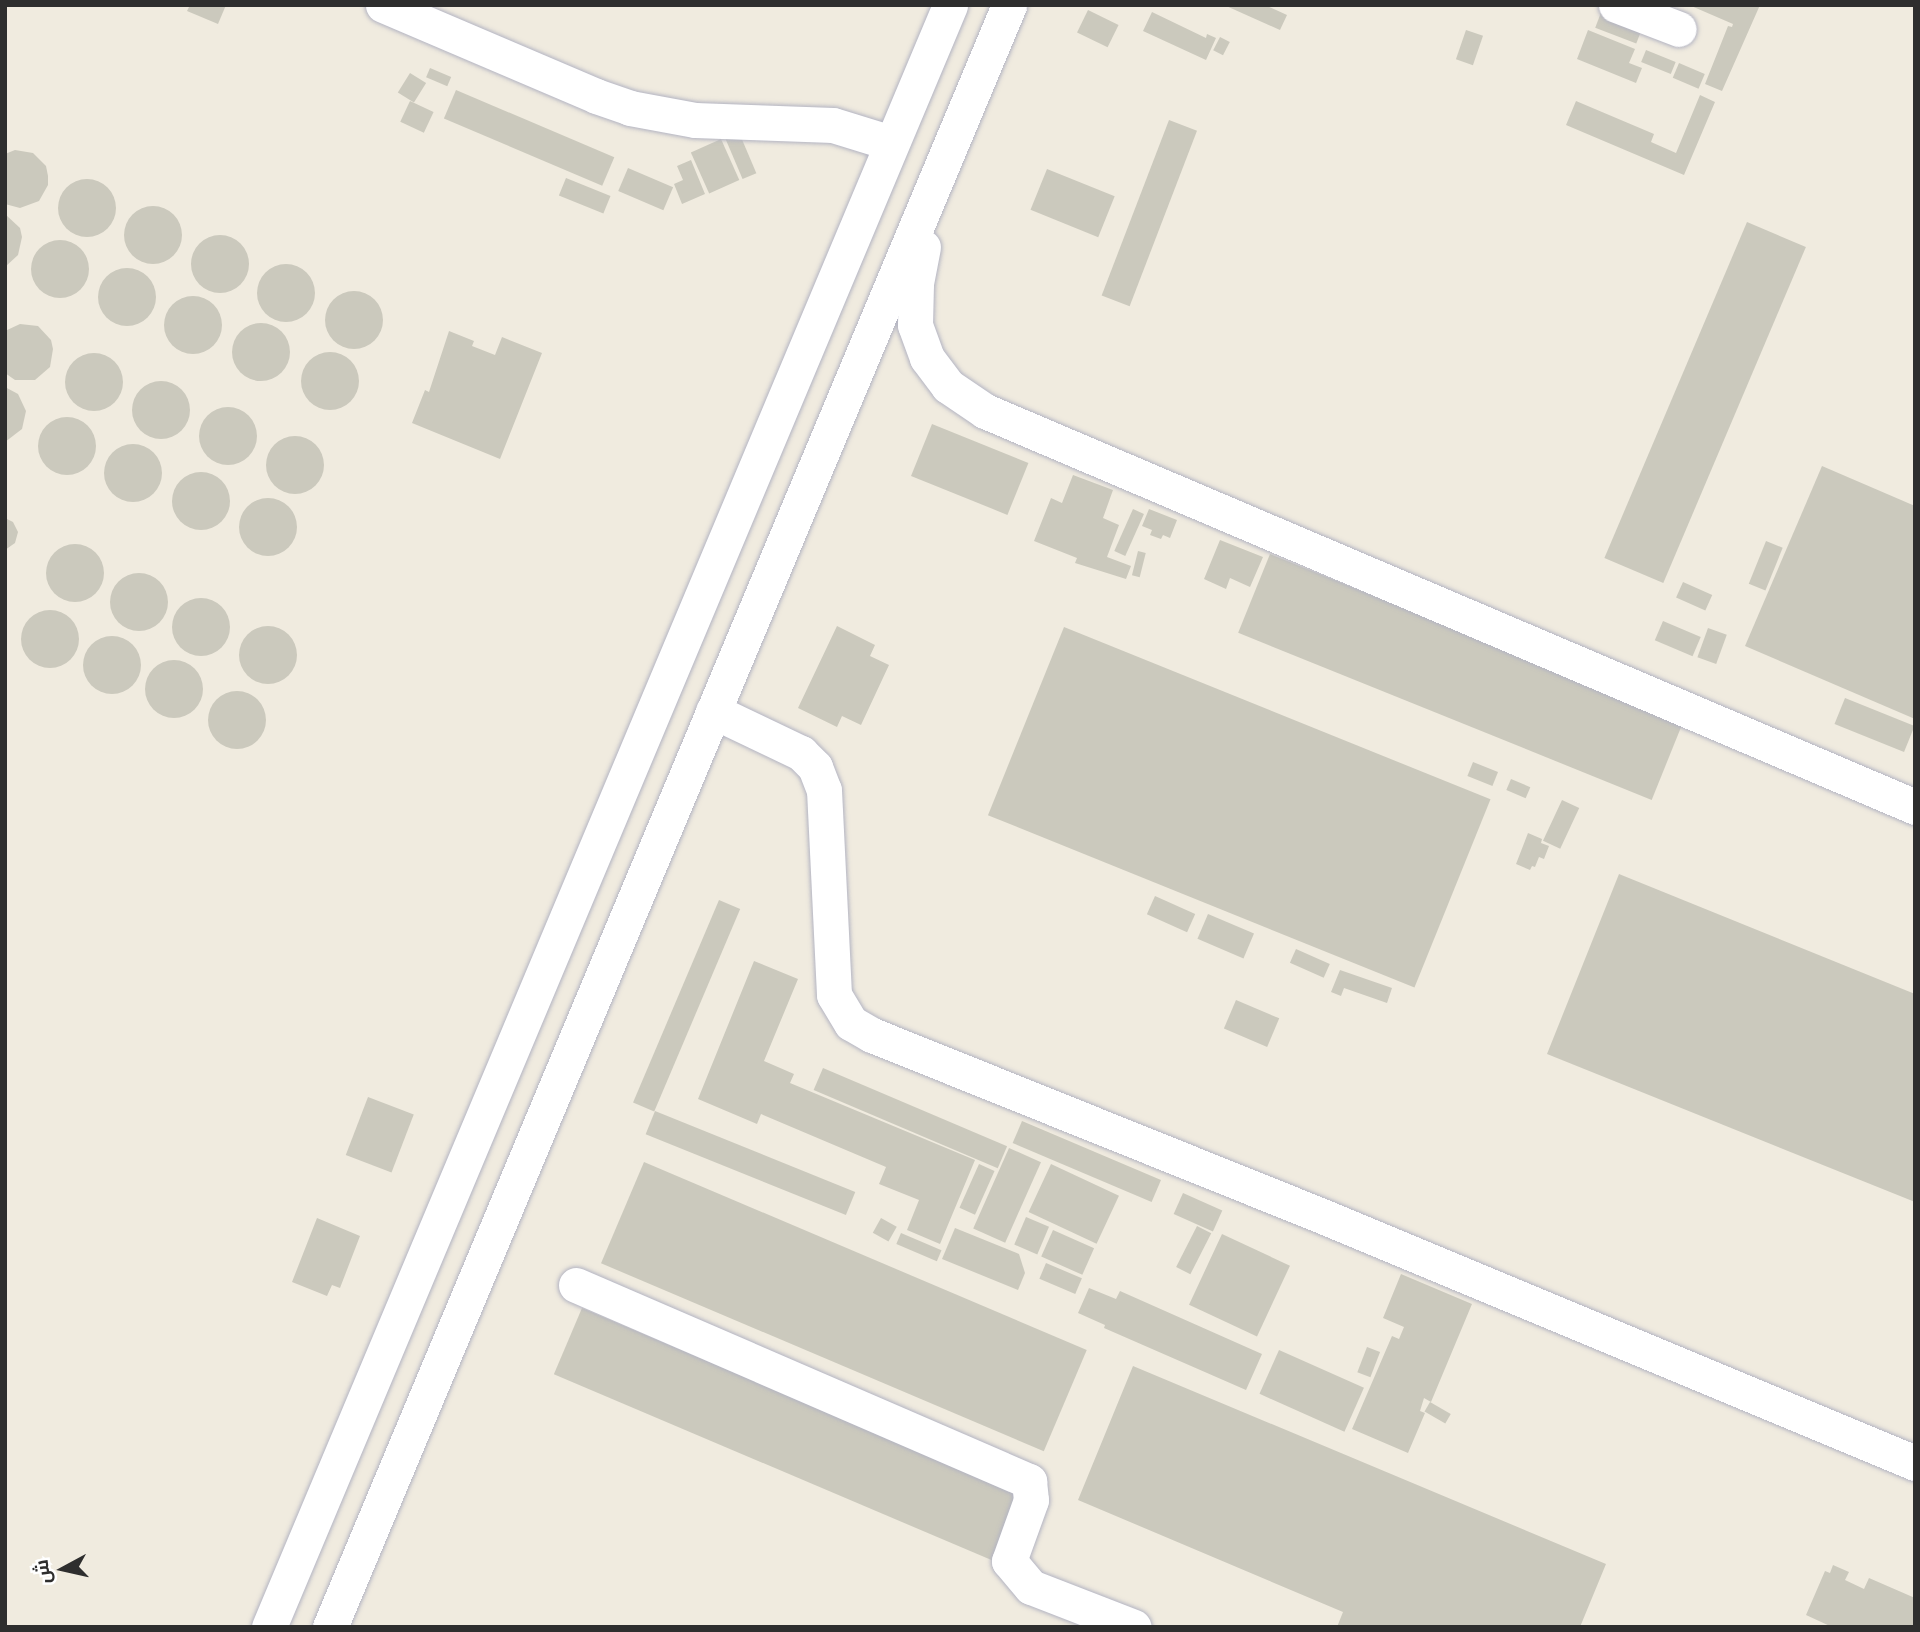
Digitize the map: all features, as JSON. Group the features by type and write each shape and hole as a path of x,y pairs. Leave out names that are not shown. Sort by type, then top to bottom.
{"street":[{"path":"383,5 630,108 695,120 833,125 891,143"},
{"path":"270,1627 950,5"},
{"path":"330,1627 1009,5"},
{"path":"1616,5 1679,29"},
{"path":"963,116 923,246 916,284 915,325 927,358 948,386 985,411 1915,807"},
{"path":"713,711 801,753 815,767 824,790 834,995 850,1023 872,1035 1327,1218 1915,1463"},
{"path":"576,1285 1030,1480 1031,1500 1009,1561 1031,1587 1134,1627"}],"building":[{"path":"190,5 226,5 218,24 187,11"},
{"path":"1224,5 1265,5 1287,15 1280,30"},
{"path":"1689,5 1760,5 1722,91 1705,84 1728,26 1732,27 1733,24"},
{"path":"1088,10 1119,25 1108,47 1077,32"},
{"path":"1602,10 1643,26 1636,44 1595,28"},
{"path":"1152,12 1206,38 1207,34 1216,38 1206,60 1143,31"},
{"path":"1466,30 1483,36 1473,65 1456,59"},
{"path":"1588,30 1635,49 1629,63 1642,68 1636,83 1577,59"},
{"path":"1220,37 1230,42 1223,55 1213,50"},
{"path":"1646,50 1676,62 1671,74 1641,62"},
{"path":"1679,63 1705,74 1699,89 1673,78"},
{"path":"430,68 451,77 447,86 426,77"},
{"path":"410,73 426,83 414,103 398,93"},
{"path":"456,90 614,157 602,186 444,119"},
{"path":"1700,95 1715,102 1684,175 1566,125 1576,101 1654,134 1651,142 1676,153"},
{"path":"410,101 434,112 424,133 400,122"},
{"path":"1169,120 1197,131 1130,306 1102,296"},
{"path":"738,130 756,173 743,179 724,136"},
{"path":"721,139 739,180 709,194 691,152"},
{"path":"15,150 33,153 46,166 48,176 48,185 39,201 20,208 5,204 5,154"},
{"path":"691,160 705,194 682,204 674,184 683,180 677,166"},
{"path":"628,168 673,187 663,210 618,191"},
{"path":"1047,169 1115,196 1098,237 1031,210"},
{"path":"566,178 611,196 603,214 559,196"},
{"path":"87,179 103,184 111,192 116,208 111,224 103,232 87,237 71,232 63,224 58,208 63,192 71,184"},
{"path":"153,206 164,208 177,219 182,235 180,246 169,259 153,264 142,262 129,251 124,235 126,224 137,211"},
{"path":"5,214 20,228 22,237 18,255 5,267"},
{"path":"1747,222 1806,247 1663,583 1604,558"},
{"path":"220,235 236,240 244,248 249,264 244,280 236,288 220,293 204,288 196,280 191,264 196,248 204,240"},
{"path":"60,240 76,245 84,253 89,269 84,285 76,293 60,298 44,293 36,285 31,269 36,253 44,245"},
{"path":"286,264 297,266 310,277 315,293 313,304 302,317 286,322 275,320 262,309 257,293 259,282 270,269"},
{"path":"127,268 143,273 151,281 156,297 151,313 143,321 127,326 111,321 103,313 98,297 103,281 111,273"},
{"path":"354,291 370,296 378,304 383,320 378,336 370,344 354,349 338,344 330,336 325,320 330,304 338,296"},
{"path":"193,296 204,298 217,309 222,325 220,336 209,349 193,354 182,352 169,341 164,325 166,314 177,301"},
{"path":"261,323 277,328 285,336 290,352 285,368 277,376 261,381 245,376 237,368 232,352 237,336 245,328"},
{"path":"20,324 38,326 51,340 53,349 50,367 35,380 15,380 5,373 5,331"},
{"path":"449,331 474,341 472,346 495,355 502,337 542,353 500,459 412,423 425,390 429,392"},
{"path":"330,352 341,354 354,365 359,381 357,392 346,405 330,410 319,408 306,397 301,381 303,370 314,357"},
{"path":"94,353 110,358 118,366 123,382 118,398 110,406 94,411 78,406 70,398 65,382 70,366 78,358"},
{"path":"161,381 177,386 185,394 190,410 185,426 177,434 161,439 145,434 137,426 132,410 137,394 145,386"},
{"path":"5,387 18,394 26,411 22,429 5,442"},
{"path":"228,407 239,409 252,420 257,436 255,447 244,460 228,465 217,463 204,452 199,436 201,425 212,412"},
{"path":"67,417 78,419 91,430 96,446 94,457 83,470 67,475 56,473 43,462 38,446 40,435 51,422"},
{"path":"932,424 1028,463 1007,515 911,476"},
{"path":"295,436 311,441 319,449 324,465 319,481 311,489 295,494 279,489 271,481 266,465 271,449 279,441"},
{"path":"133,444 144,446 157,457 162,473 160,484 149,497 133,502 122,500 109,489 104,473 106,462 117,449"},
{"path":"1822,466 1915,506 1915,719 1745,646"},
{"path":"201,472 217,477 225,485 230,501 225,517 217,525 201,530 185,525 177,517 172,501 177,485 185,477"},
{"path":"1073,475 1113,490 1103,518 1119,525 1107,557 1131,566 1126,579 1075,563 1077,558 1034,541 1051,498 1062,503"},
{"path":"268,498 284,503 292,511 297,527 292,543 284,551 268,556 252,551 244,543 239,527 244,511 252,503"},
{"path":"1133,509 1144,514 1125,556 1114,551"},
{"path":"1149,509 1177,520 1170,538 1163,535 1161,539 1150,535 1152,530 1142,526"},
{"path":"5,518 13,522 18,532 15,543 5,550"},
{"path":"1220,540 1263,557 1250,587 1230,578 1226,589 1204,579"},
{"path":"1766,541 1783,548 1765,590 1749,584"},
{"path":"75,544 86,546 99,557 104,573 102,584 91,597 75,602 64,600 51,589 46,573 48,562 59,549"},
{"path":"1138,551 1146,553 1140,577 1132,575"},
{"path":"1270,554 1684,721 1652,800 1238,633"},
{"path":"139,573 155,578 163,586 168,602 163,618 155,626 139,631 123,626 115,618 110,602 115,586 123,578"},
{"path":"1683,582 1712,595 1705,611 1676,598"},
{"path":"201,598 217,603 225,611 230,627 225,643 217,651 201,656 185,651 177,643 172,627 177,611 185,603"},
{"path":"50,610 66,615 74,623 79,639 74,655 66,663 50,668 34,663 26,655 21,639 26,623 34,615"},
{"path":"1663,621 1701,637 1693,656 1655,640"},
{"path":"268,626 284,631 292,639 297,655 292,671 284,679 268,684 252,679 244,671 239,655 244,639 252,631"},
{"path":"837,626 875,645 870,656 889,665 861,725 842,716 837,727 798,708"},
{"path":"1064,627 1491,799 1414,988 988,815"},
{"path":"1708,628 1727,635 1716,664 1697,657"},
{"path":"112,636 128,641 136,649 141,665 136,681 128,689 112,694 96,689 88,681 83,665 88,649 96,641"},
{"path":"174,660 190,665 198,673 203,689 198,705 190,713 174,718 158,713 150,705 145,689 150,673 158,665"},
{"path":"237,691 253,696 261,704 266,720 261,736 253,744 237,749 221,744 213,736 208,720 213,704 221,696"},
{"path":"1845,698 1915,726 1904,752 1835,724"},
{"path":"1473,762 1498,772 1492,786 1467,776"},
{"path":"1511,779 1530,787 1526,798 1506,790"},
{"path":"1562,800 1579,808 1560,849 1543,841"},
{"path":"1528,833 1542,839 1541,843 1549,846 1544,859 1539,857 1535,867 1532,866 1530,870 1516,864"},
{"path":"1619,874 1915,994 1915,1202 1547,1054"},
{"path":"1155,896 1195,914 1187,932 1147,914"},
{"path":"719,900 740,909 654,1111 633,1103"},
{"path":"1208,914 1254,934 1243,958 1197,939"},
{"path":"1296,949 1330,964 1324,978 1290,963"},
{"path":"754,961 798,979 764,1061 794,1074 790,1083 975,1160 940,1244 907,1230 919,1200 879,1184 886,1167 761,1114 757,1124 698,1099"},
{"path":"1340,970 1392,988 1387,1003 1344,988 1341,996 1331,992"},
{"path":"1236,1000 1279,1018 1267,1047 1224,1029"},
{"path":"823,1068 1007,1146 998,1168 814,1090"},
{"path":"368,1097 414,1115 392,1172 346,1155"},
{"path":"655,1111 855,1192 846,1215 646,1134"},
{"path":"1022,1121 1161,1180 1152,1202 1013,1143"},
{"path":"1009,1148 1041,1162 1005,1243 973,1228"},
{"path":"644,1162 1087,1350 1044,1451 601,1263"},
{"path":"979,1164 995,1171 975,1215 959,1208"},
{"path":"1051,1164 1119,1196 1097,1244 1029,1212"},
{"path":"1183,1193 1222,1210 1213,1232 1174,1214"},
{"path":"1026,1217 1049,1227 1037,1254 1014,1245"},
{"path":"317,1218 360,1236 340,1288 332,1285 327,1296 292,1282"},
{"path":"881,1218 897,1227 889,1242 873,1233"},
{"path":"1197,1226 1211,1233 1190,1274 1176,1267"},
{"path":"955,1228 1019,1254 1025,1273 1018,1290 942,1259"},
{"path":"1053,1230 1094,1248 1082,1275 1041,1256"},
{"path":"901,1233 942,1250 937,1261 896,1244"},
{"path":"1222,1234 1290,1266 1257,1336 1189,1305"},
{"path":"1046,1263 1082,1278 1075,1294 1039,1279"},
{"path":"1401,1274 1472,1304 1431,1402 1424,1398 1420,1411 1425,1413 1408,1453 1352,1429 1392,1336 1399,1339 1404,1327 1383,1318"},
{"path":"1089,1288 1116,1299 1120,1291 1262,1354 1246,1390 1104,1328 1105,1325 1078,1313"},
{"path":"582,1308 1027,1497 998,1563 554,1374"},
{"path":"1367,1347 1380,1352 1370,1377 1357,1372"},
{"path":"1279,1350 1364,1388 1344,1432 1259,1394"},
{"path":"1133,1366 1606,1564 1580,1627 1337,1627 1343,1612 1078,1500"},
{"path":"1430,1402 1451,1414 1445,1424 1424,1412"},
{"path":"1833,1565 1849,1572 1845,1580 1864,1589 1869,1578 1915,1598 1915,1627 1832,1627 1806,1615 1825,1571 1830,1573"}]}
